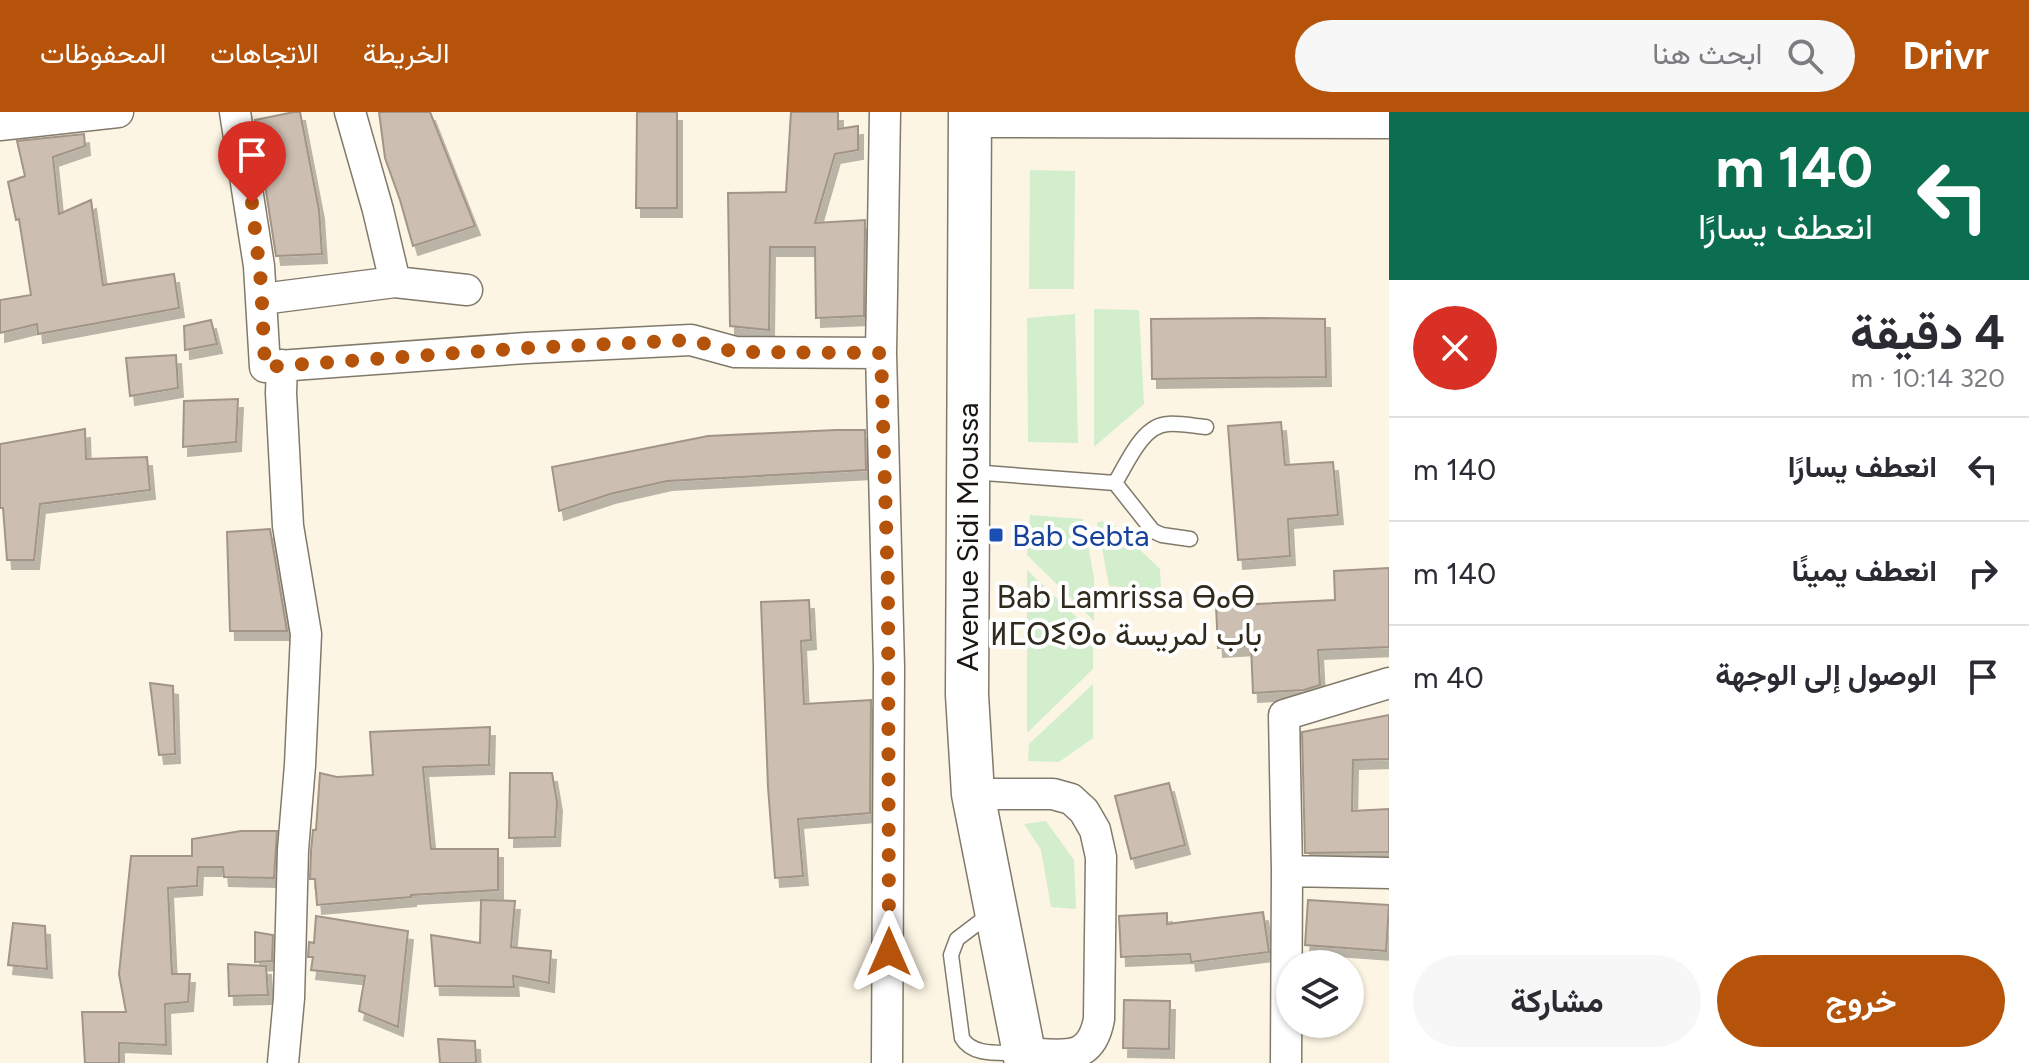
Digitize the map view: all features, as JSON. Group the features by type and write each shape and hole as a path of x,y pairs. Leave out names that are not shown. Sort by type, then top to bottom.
{"street":[{"path":"0,125 118,112"},
{"path":"235,112 252,203 265,367 526,348 691,340 735,352 881,353"},
{"path":"350,112 395,282"},
{"path":"885,112 881,353 888,588 887,1063"},
{"path":"970,114 1389,117"},
{"name":"Avenue Sidi Moussa","path":"970,114 967,695 973,794 1028,1060"},
{"path":"262,299 395,282 467,290"},
{"path":"282,365 288,526 306,634 293,850 289,998 283,1063"},
{"path":"1286,1063 1284,715 1389,683"},
{"path":"973,794 1053,794 1071,799 1084,811 1095,830 1101,857 1099,1019 1096,1037 1078,1054 1028,1060"},
{"path":"1287,871 1389,873"}],"lane":[{"path":"1115,483 1146,435 1154,428 1165,424 1206,427"},
{"path":"967,471 1115,483 1153,531 1190,539"},
{"path":"997,909 963,934 953,946 951,955 962,1038 976,1051 1028,1060"}],"green space":[{"path":"1030,170 1075,171 1074,289 1029,289"},
{"path":"1094,309 1139,310 1144,404 1094,447"},
{"path":"1075,314 1078,443 1028,442 1027,318"},
{"path":"1030,515 1083,519 1094,577 1094,621 1027,555"},
{"path":"1110,521 1160,569 1161,590 1109,586 1097,522"},
{"path":"1027,570 1093,633 1093,669 1027,733"},
{"path":"1093,684 1093,738 1059,762 1028,761 1029,744"},
{"path":"1046,821 1074,860 1076,909 1051,907 1041,850 1024,824"}],"building":[{"path":"300,112 319,210 322,254 276,256 255,120"},
{"path":"379,112 430,112 475,226 413,246 385,158"},
{"path":"637,112 677,112 677,208 636,208"},
{"path":"791,112 838,112 838,129 858,126 858,150 835,154 815,223 865,220 864,316 816,318 815,247 770,247 769,330 730,326 728,193 786,192"},
{"path":"84,134 85,146 53,157 59,214 91,200 103,285 174,274 179,308 38,334 37,324 0,333 0,300 31,295 19,219 16,220 8,182 25,176 17,141"},
{"path":"1151,319 1325,319 1326,377 1152,379"},
{"path":"211,320 217,344 185,350 184,326"},
{"path":"176,355 178,388 130,396 126,358"},
{"path":"238,399 236,442 183,447 184,401"},
{"path":"1281,422 1285,465 1333,462 1338,515 1288,519 1290,556 1238,560 1228,426"},
{"path":"85,429 86,459 147,457 150,490 40,504 34,560 7,560 3,508 0,508 0,444"},
{"path":"865,430 866,470 667,481 610,494 559,511 552,467 708,436"},
{"path":"270,529 287,631 230,631 227,532"},
{"path":"1389,568 1389,647 1318,650 1320,685 1304,690 1253,693 1251,646 1218,648 1216,606 1335,600 1334,571"},
{"path":"809,600 811,640 801,641 804,704 871,700 870,813 798,819 803,876 775,878 761,602"},
{"path":"150,683 173,686 175,754 159,755"},
{"path":"1389,715 1389,759 1353,760 1352,811 1389,809 1389,852 1305,853 1302,732"},
{"path":"490,727 489,765 423,767 431,849 498,849 498,890 317,905 315,879 310,879 320,773 337,777 373,775 370,732"},
{"path":"510,773 552,773 557,802 555,837 509,838"},
{"path":"1169,783 1185,845 1131,859 1115,796"},
{"path":"241,831 277,831 274,878 224,877 223,867 198,867 197,886 168,888 172,974 190,974 188,1002 165,1004 166,1045 119,1043 119,1063 85,1063 82,1012 126,1012 119,974 131,856 192,856 192,839"},
{"path":"481,900 515,901 511,947 551,951 549,983 513,976 514,987 435,986 431,935 480,943"},
{"path":"1308,900 1389,905 1386,951 1305,945"},
{"path":"1263,912 1269,952 1191,962 1190,954 1121,957 1119,916 1167,913 1167,924"},
{"path":"316,916 408,931 398,1027 359,1011 365,976 311,970 313,957 308,957 309,942 314,943"},
{"path":"13,923 45,926 47,969 8,965"},
{"path":"255,932 273,935 272,961 255,962"},
{"path":"228,964 266,966 268,995 229,996"},
{"path":"1124,1000 1170,1001 1169,1049 1123,1048"},
{"path":"438,1039 475,1041 476,1063 440,1063"}],"place":[{"name":"Bab Sebta","path":"996,535"}],"district":[{"name":"Bab Lamrissa ⴱⴰⴱ ⵍⵎⵔⵉⵙⴰ باب لمريسة","path":"1126,616"}],"route":[{"path":"252,203 261,283 265,367 634,341 691,340 735,352 881,353 888,588 889,952"}]}
